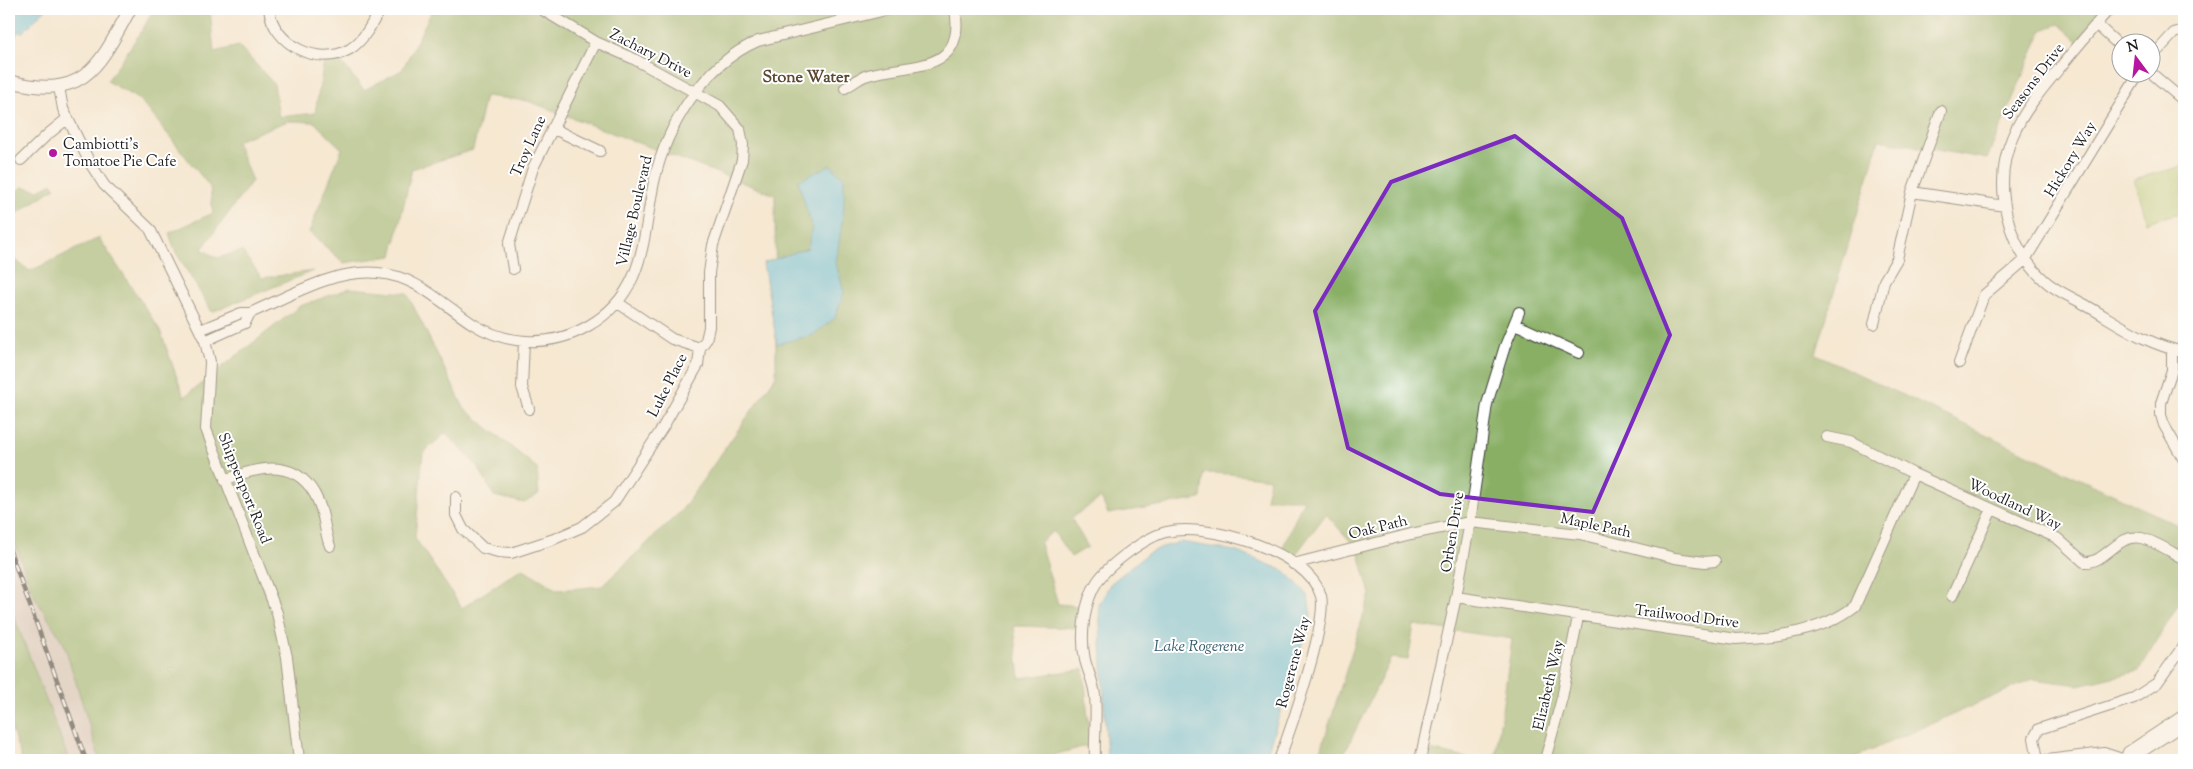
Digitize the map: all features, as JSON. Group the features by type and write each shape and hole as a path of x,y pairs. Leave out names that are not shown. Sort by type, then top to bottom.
{"main road":[{"path":"9,81 31,87 59,87 80,79 98,63 130,9"}],"street":[{"path":"269,9 277,31 298,49 319,55 335,55 359,42 380,9"},
{"name":"Zachary Drive","path":"541,9 596,42 695,92"},
{"name":"Village Boulevard","path":"200,330 241,313 250,313 341,276 379,273 404,279 418,285 487,331 524,341 552,340 573,334 596,322 618,303 634,278 640,260 654,180 666,145 695,92 725,60 749,45 890,9"},
{"path":"845,88 866,76 924,66 935,61 947,50 953,40 956,27 956,9"},
{"name":"Seasons Drive","path":"2109,9 2038,94 2011,136 2003,172 2004,206 2010,228 2025,260 2044,281 2139,338 2172,350 2184,352"},
{"path":"2096,24 2110,37"},
{"path":"2160,48 2174,33 2184,30"},
{"name":"Troy Lane","path":"513,269 509,244 533,168 596,42"},
{"path":"2160,81 2184,101"},
{"name":"Hickory Way","path":"1959,363 1984,296 2025,260 2134,82"},
{"name":"Shippenport Road","path":"59,87 68,118 87,158 104,185 150,229 205,341 210,362 206,430 277,613 287,658 299,760"},
{"name":"Luke Place","path":"456,496 456,515 463,529 483,548 498,552 511,553 531,548 582,527 614,502 687,386 698,365 700,348 706,340 709,327 709,273 713,245 739,173 743,145 740,129 728,113 712,100 695,92"},
{"path":"1874,324 1884,281 1897,259 1912,192 1941,111"},
{"path":"21,160 68,118"},
{"path":"552,128 600,151"},
{"path":"1912,192 2004,206"},
{"path":"618,303 672,339 700,348"},
{"name":"Orben Drive","path":"1420,760 1456,598 1470,522 1487,404 1500,361 1520,312"},
{"name":"Village Boulevard","path":"205,341 245,323 250,313"},
{"path":"1514,324 1579,353"},
{"path":"524,341 522,387 529,409"},
{"path":"2172,350 2172,370 2160,403 2164,425 2184,460"},
{"name":"Woodland Way","path":"1827,437 1852,442 1914,474 2057,538 2084,562 2100,558 2116,544 2133,538 2142,538 2184,558"},
{"path":"225,480 260,468 282,469 296,475 308,484 318,500 324,520 325,533 330,546"},
{"name":"Trailwood Drive","path":"1456,598 1736,639 1766,638 1794,632 1839,618 1855,606 1914,474"},
{"path":"1952,596 1992,509"},
{"name":"Maple Path","path":"1470,522 1580,534 1675,558 1705,562 1715,561"},
{"name":"Oak Path","path":"1293,564 1410,534 1470,522"},
{"name":"Rogerene Way","path":"1095,760 1095,696 1085,658 1084,638 1088,605 1096,583 1104,574 1138,546 1154,536 1168,531 1200,531 1226,535 1275,551 1307,573 1316,584 1321,597 1322,612 1295,716 1280,760"},
{"name":"Elizabeth Way","path":"1545,760 1562,698 1578,617"},
{"path":"2038,760 2034,738 2039,729 2134,698 2157,683 2184,645"},
{"path":"2125,760 2128,752 2184,715"},
{"path":"2047,760 2104,754 2125,760 2132,758 2184,724"}],"highlighted area":[{"path":"1515,136 1622,218 1670,335 1593,512 1440,494 1348,448 1315,311 1391,182"}],"shaded area":[{"path":"9,527 33,594 64,644 100,760 69,760 9,603"}],"green space":[{"path":"154,9 210,9 214,52 239,46 274,84 279,117 315,113 324,61 339,59 364,90 402,70 433,9 2112,9 2081,44 2059,24 2042,30 1987,159 1879,140 1816,354 2184,528 2184,595 2139,671 2079,685 2033,679 1849,760 1495,760 1512,639 1414,625 1408,660 1391,658 1341,760 1318,760 1370,594 1358,550 1326,514 1291,561 1280,554 1304,499 1266,499 1270,479 1204,473 1201,499 1108,514 1101,498 1071,518 1088,547 1071,557 1053,531 1040,543 1058,604 1081,606 1081,628 1014,626 1020,678 1084,669 1090,745 1036,760 100,760 64,644 33,594 9,527 9,255 30,271 99,238 160,330 184,397 300,306 350,288 407,293 464,408 537,468 539,494 524,503 494,496 478,467 446,433 423,453 415,538 462,608 522,568 558,590 602,586 681,511 776,376 775,195 528,101 485,96 473,150 412,169 392,256 344,263 309,232 342,149 314,122 288,121 236,141 252,181 202,249 217,258 242,251 262,278 313,271 212,312 175,251 169,233 213,213 210,187 141,101 107,81 141,32"},
{"path":"2184,166 2184,212 2146,222 2134,179"},
{"path":"52,183 55,188 12,217 9,223 9,195 23,187 39,190"},
{"path":"9,603 69,760 22,760 9,722"},
{"path":"1426,749 1476,760 1423,760"}],"water":[{"path":"9,9 46,9 22,33 19,31 10,43 12,46 10,49 9,48"},
{"path":"830,165 844,178 844,207 836,263 844,292 835,318 813,335 777,344 763,263 808,248 812,227 798,181"},
{"name":"Lake Rogerene","path":"1181,542 1235,551 1285,571 1308,595 1311,615 1265,760 1107,760 1099,605 1110,584 1147,554 1162,547"}],"railway":[{"path":"9,548 86,760"}],"place":[{"name":"Cambiotti's Tomatoe Pie Cafe","path":"53,153"}],"district":[{"name":"Stone Water","path":"806,76"}]}
